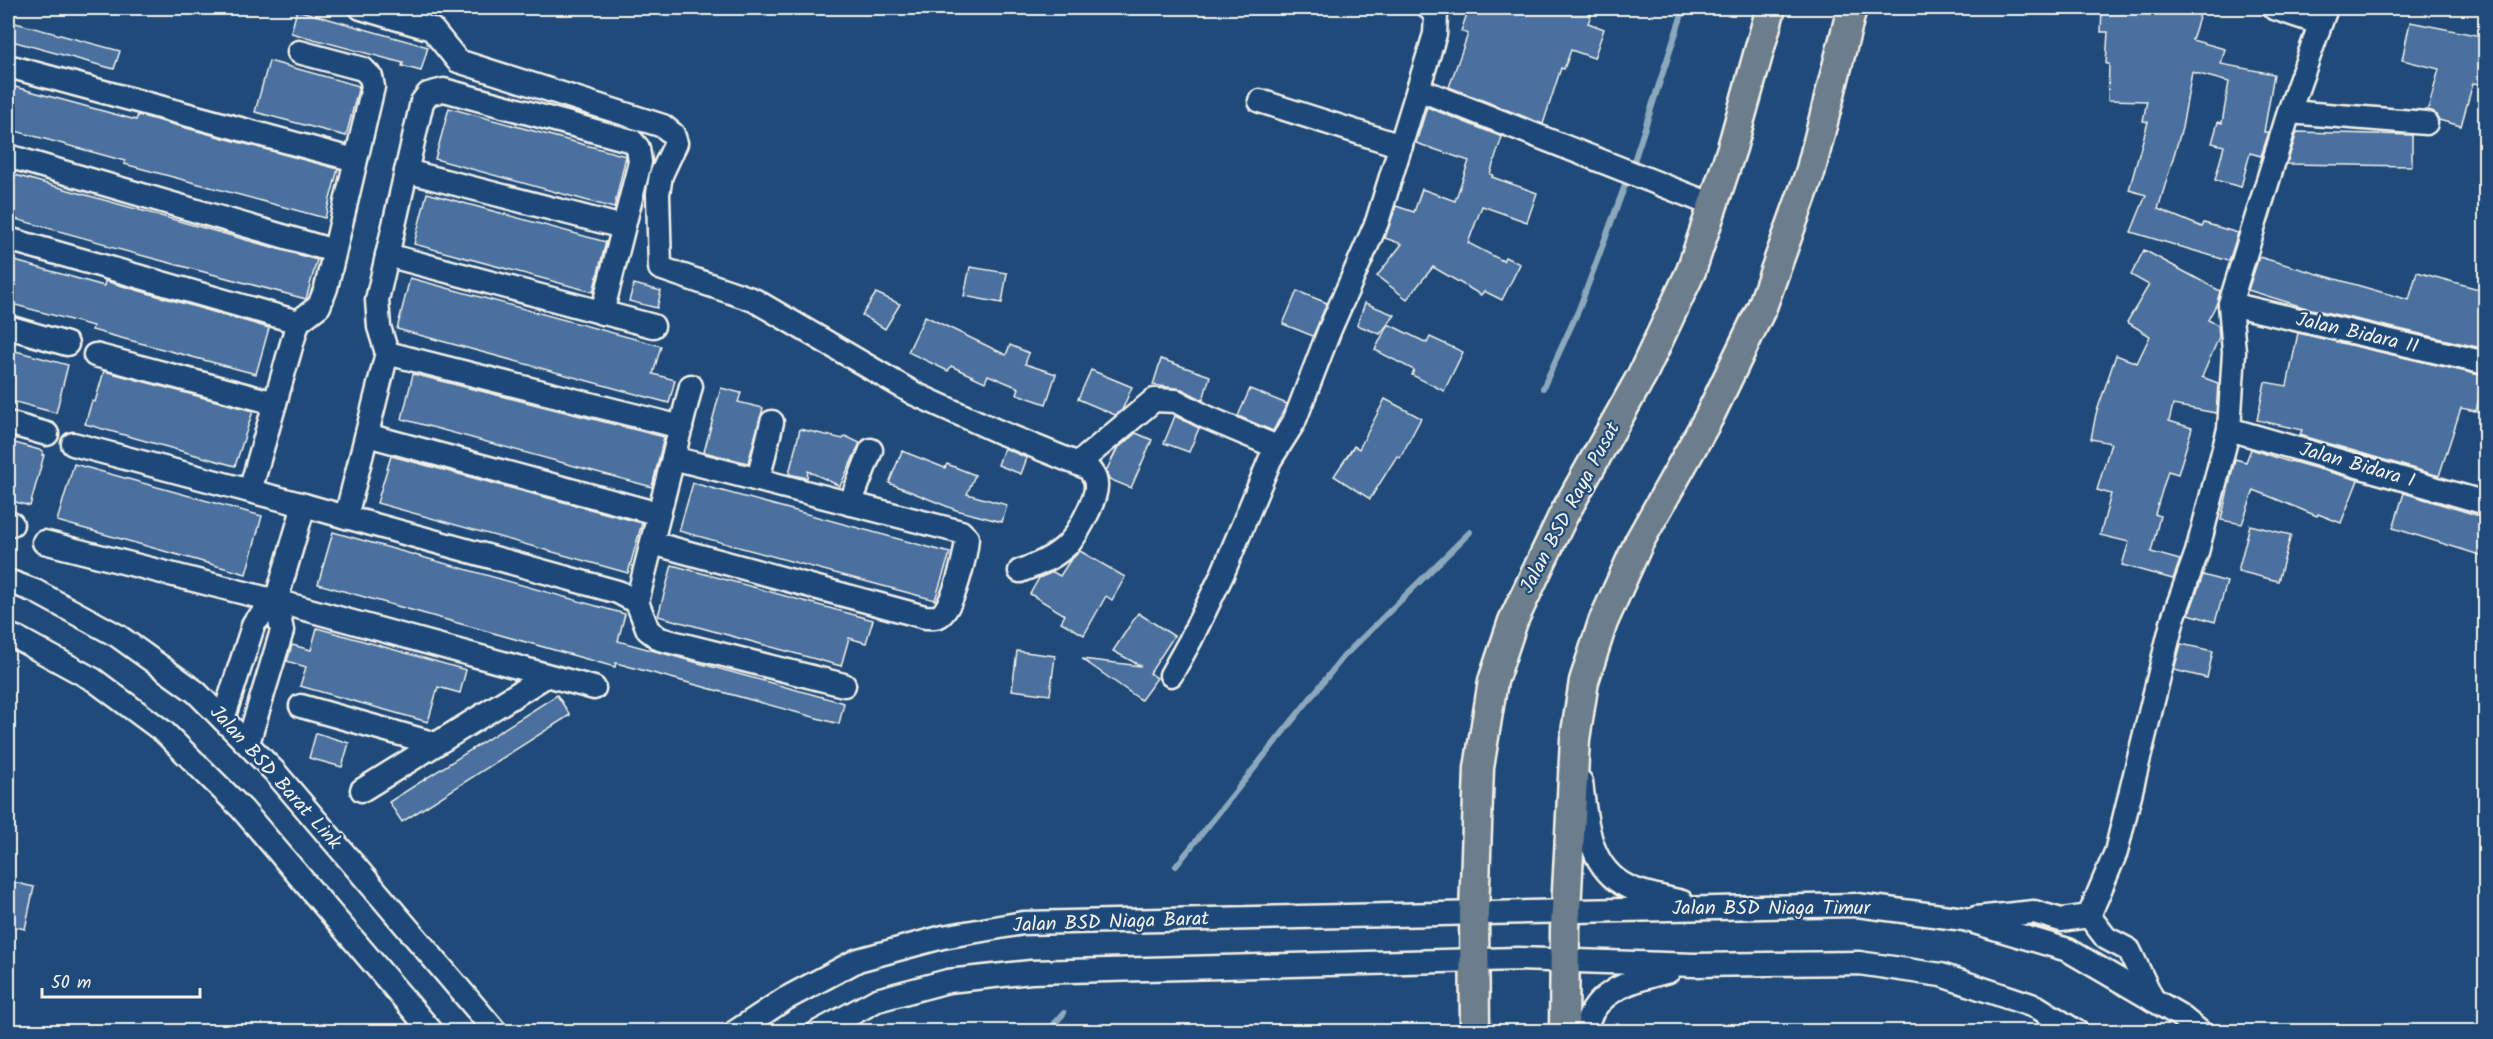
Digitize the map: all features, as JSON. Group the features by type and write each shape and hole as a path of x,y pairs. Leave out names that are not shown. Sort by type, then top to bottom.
{"main road":[{"name":"Jalan BSD Raya Pusat","path":"1475,1032 1473,960 1479,768 1493,681 1513,621 1563,516 1642,375 1691,271 1732,148 1771,8"},
{"path":"1564,1032 1564,961 1575,740 1584,681 1603,622 1639,542 1709,417 1762,307 1810,173 1852,8"}],"street":[{"path":"361,8 432,29 458,61 663,126 673,134 676,143 661,175 658,194 660,268 754,300 915,394 1088,468 1096,485 1081,524 1068,545 1056,555 1020,571"},
{"path":"1171,675 1222,575 1270,460 1294,422 1330,329 1377,222 1437,22 1436,15 1429,8"},
{"path":"2090,916 2116,852 2174,619 2197,552 2229,429 2234,352 2230,304 2289,111 2322,15 2274,8"},
{"path":"250,490 298,322 319,306 326,288 373,87 371,76 363,69 299,52"},
{"path":"8,66 355,160"},
{"path":"346,517 387,353 380,327 377,300 422,102 428,94 444,90 632,141 638,148 640,162 602,313"},
{"path":"1418,90 1713,205"},
{"path":"1260,101 1401,146"},
{"path":"2289,111 2426,123"},
{"path":"8,156 334,251"},
{"path":"406,171 623,227"},
{"path":"8,239 298,322"},
{"path":"387,255 653,326"},
{"name":"Jalan Bidara II","path":"2230,304 2486,363"},
{"path":"8,327 68,344"},
{"path":"387,353 681,427"},
{"path":"95,355 275,403"},
{"path":"691,386 637,602 648,630 660,639 844,685"},
{"path":"1079,463 1154,400 1176,401 1206,417 1277,447"},
{"path":"758,480 772,422"},
{"path":"8,423 47,434"},
{"name":"Jalan Bidara I","path":"2229,429 2486,503"},
{"path":"367,435 659,514"},
{"path":"73,444 250,490 618,592 637,602"},
{"path":"850,504 871,450"},
{"path":"652,543 925,617 938,617 948,609 966,549 967,538 961,532 673,458"},
{"path":"248,743 282,631 276,601 304,505"},
{"path":"44,542 276,601 594,688"},
{"name":"Jalan BSD Barat Link","path":"8,581 35,591 118,636 196,692 274,771 496,1032"},
{"path":"224,719 254,623 276,601"},
{"path":"8,635 94,680 164,732 242,809 432,1032"},
{"path":"362,790 546,676"},
{"path":"301,706 436,744"},
{"path":"1575,740 1589,840 1605,869 1628,887 1708,908"},
{"name":"Jalan BSD Niaga Timur","path":"1474,912 1857,905 1964,919 2068,950 2153,1000 2200,1032"},
{"name":"Jalan BSD Niaga Barat","path":"735,1032 785,999 858,960 943,937 1023,923 1474,912"},
{"path":"1964,919 2034,912 2061,920 2090,916"},
{"path":"2090,916 2106,938 2129,950 2153,1000"},
{"path":"818,1032 877,1000 948,981 1030,972 1473,960 1694,965 1859,963 1941,975 2037,1006 2078,1032"},
{"path":"1585,1032 1587,1020 1604,996 1630,981 1694,965"}],"building":[{"path":"1469,8 1594,8 1588,23 1604,29 1594,58 1571,50 1564,69 1561,68 1543,124 1449,87 1468,34 1461,31"},
{"path":"2102,8 2202,8 2192,40 2225,49 2221,64 2274,74 2264,132 2269,132 2261,156 2250,153 2241,187 2215,180 2224,146 2212,143 2218,122 2222,123 2229,82 2192,72 2182,128 2158,209 2202,227 2204,223 2238,233 2229,261 2131,232 2146,195 2129,190 2148,122 2143,121 2147,101 2108,100 2109,64 2106,64 2108,32 2101,32"},
{"path":"297,10 428,47 421,71 402,66 403,63 291,33"},
{"path":"8,21 120,51 114,69 8,40"},
{"path":"2410,22 2486,37 2486,85 2473,83 2461,126 2439,120 2434,112 2428,110 2439,69 2402,60"},
{"path":"269,61 359,86 346,136 255,112"},
{"path":"8,85 136,120 138,115 338,169 325,218 124,164 125,161 8,129"},
{"path":"1427,107 1502,137 1490,174 1493,175 1492,177 1537,193 1527,222 1482,206 1468,243 1503,261 1505,257 1520,264 1502,300 1484,291 1481,295 1433,267 1407,299 1377,276 1402,244 1385,238 1396,206 1414,212 1422,189 1455,201 1469,161 1416,143"},
{"path":"449,108 626,156 614,208 435,159"},
{"path":"2297,132 2412,135 2412,166 2287,164"},
{"path":"8,173 317,260 306,299 106,246 106,244 8,217"},
{"path":"427,193 606,242 593,292 414,244"},
{"path":"2144,250 2220,291 2217,303 2208,320 2218,325 2219,337 2202,377 2218,383 2216,413 2173,405 2169,421 2192,428 2178,474 2168,471 2155,514 2160,516 2151,552 2180,560 2173,579 2122,565 2129,542 2100,535 2111,494 2097,490 2111,443 2091,439 2096,414 2116,355 2137,363 2150,336 2127,322 2149,285 2131,275"},
{"path":"2259,257 2409,300 2417,272 2486,291 2486,349 2303,307 2248,290"},
{"path":"8,259 104,286 105,281 269,328 256,374 92,330 93,326 8,303"},
{"path":"970,267 1007,273 1002,303 964,296"},
{"path":"410,278 661,346 653,374 675,380 669,403 397,329"},
{"path":"634,284 661,291 657,308 629,301"},
{"path":"1297,291 1327,303 1313,336 1283,324"},
{"path":"876,293 900,304 885,329 862,315"},
{"path":"1365,303 1395,315 1380,334 1357,325"},
{"path":"925,316 1006,355 1010,345 1029,353 1025,364 1056,374 1046,404 1017,394 1019,388 988,375 985,382 951,366 948,371 908,352"},
{"path":"1388,324 1427,343 1430,337 1463,352 1444,391 1412,375 1414,370 1375,350"},
{"path":"2298,333 2484,376 2476,411 2461,408 2439,476 2300,435 2302,430 2257,420 2265,382 2287,386"},
{"path":"8,349 68,365 56,413 8,400"},
{"path":"1161,359 1210,376 1203,400 1182,389 1153,385"},
{"path":"1091,370 1132,387 1122,410 1115,415 1078,399"},
{"path":"104,371 253,411 235,466 85,424 92,401 95,402"},
{"path":"413,374 664,437 652,487 402,419"},
{"path":"721,388 741,393 738,402 763,408 748,463 704,452"},
{"path":"1250,389 1287,404 1273,431 1238,416"},
{"path":"1385,399 1421,418 1400,458 1397,456 1370,499 1334,476 1354,446 1359,449"},
{"path":"1175,416 1199,428 1189,452 1164,443"},
{"path":"800,429 843,439 845,436 860,443 840,486 808,471 807,478 789,474"},
{"path":"1136,433 1152,440 1131,488 1109,479 1106,471 1117,449"},
{"path":"8,441 43,451 42,455 44,455 30,506 8,500"},
{"path":"1004,448 1027,458 1021,474 998,465"},
{"path":"2251,449 2289,462 2358,480 2341,523 2318,514 2317,516 2254,490 2242,524 2221,520 2235,459 2246,462"},
{"path":"902,451 945,468 947,464 975,475 967,494 1007,505 1002,522 956,510 889,483"},
{"path":"391,456 642,523 628,573 377,503"},
{"path":"74,464 262,516 246,574 57,521"},
{"path":"693,483 950,553 935,600 679,531"},
{"path":"2404,493 2486,518 2486,557 2393,528"},
{"path":"2250,525 2291,535 2278,581 2238,571"},
{"path":"333,532 625,614 618,641 844,703 839,724 616,663 615,667 318,584"},
{"path":"1080,551 1125,577 1112,600 1106,596 1084,635 1061,622 1065,615 1030,594 1039,578 1053,572 1060,576"},
{"path":"672,565 873,620 866,643 849,638 841,666 658,616"},
{"path":"2203,575 2227,582 2215,622 2189,614"},
{"path":"1138,613 1174,636 1150,673 1157,678 1141,700 1082,659 1141,666 1113,651"},
{"path":"317,628 466,670 460,693 438,687 428,722 300,686 306,667 287,661 292,645 311,650"},
{"path":"2181,644 2213,651 2207,678 2174,670"},
{"path":"1017,651 1055,656 1050,695 1012,690"},
{"path":"557,695 570,715 402,822 389,802"},
{"path":"316,733 349,743 342,767 309,758"},
{"path":"8,881 34,887 25,929 8,925"}],"waterway":[{"path":"1543,388 1579,309 1634,161 1684,8"},
{"path":"1176,866 1344,656 1470,532"},
{"path":"1047,1032 1064,1013"}]}
